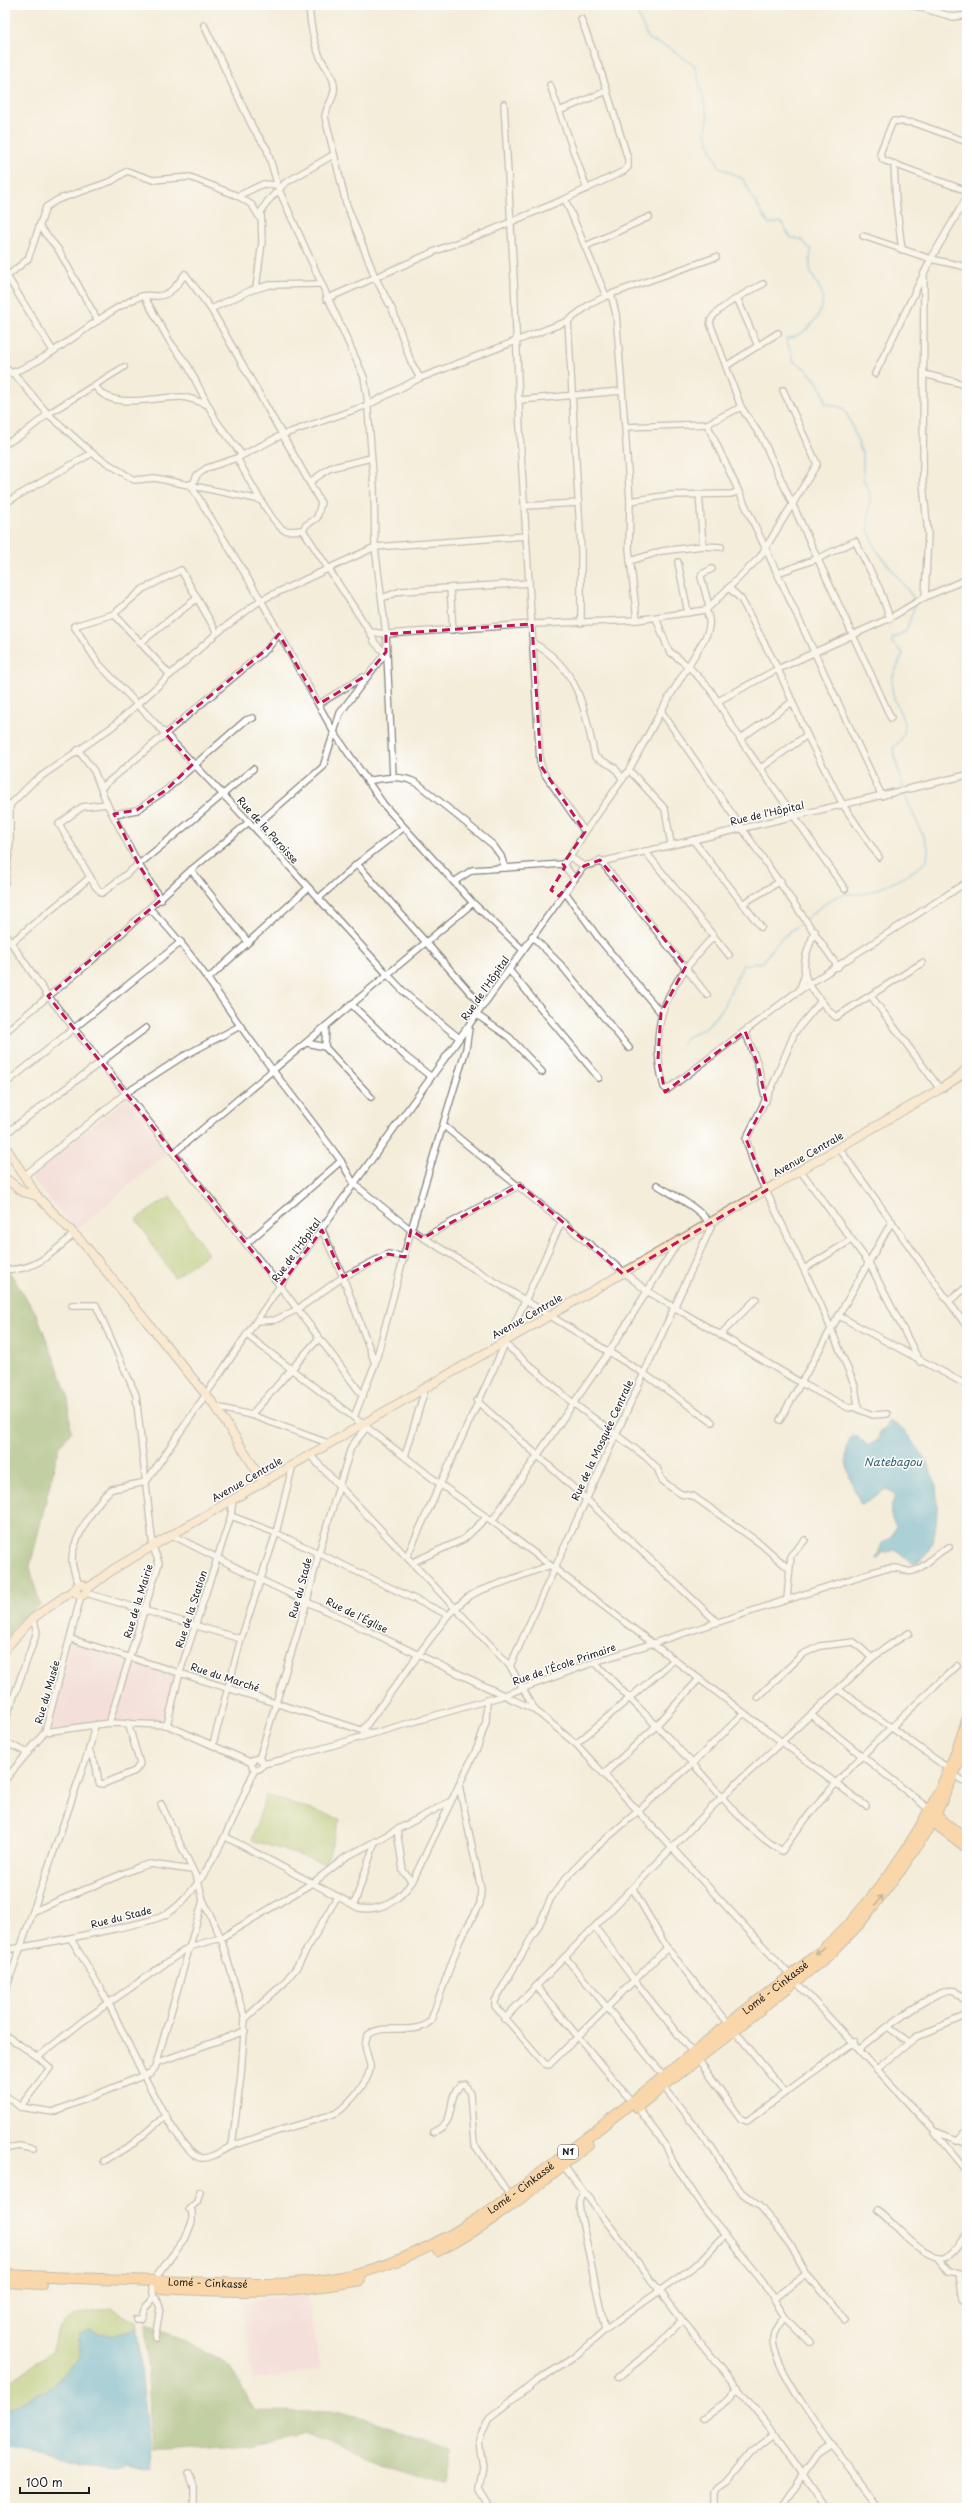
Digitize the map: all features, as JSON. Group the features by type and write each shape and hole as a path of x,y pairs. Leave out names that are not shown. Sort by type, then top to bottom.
{"highway":[{"name":"Lomé - Cinkassé","path":"952,1772 967,1720"},
{"name":"Lomé - Cinkassé","path":"360,2277 436,2245 471,2225 591,2138 793,1978 830,1954 859,1924 902,1868 931,1816 967,1745"},
{"name":"Lomé - Cinkassé","path":"5,2282 153,2289 267,2292 306,2290 360,2277 404,2266 457,2241 516,2203 563,2165 591,2138"},
{"name":"Lomé - Cinkassé","path":"5,2275 153,2289"}],"main road":[{"name":"Avenue Centrale","path":"5,1648 33,1618 58,1600 81,1590 309,1454 365,1425 426,1386 623,1274 940,1089 957,1078 967,1068"},
{"name":"Avenue Centrale","path":"957,1078 967,1075"},
{"path":"5,1146 37,1196 74,1234 216,1407 263,1481"},
{"path":"5,1178 23,1192 37,1196"},
{"path":"931,1816 967,1840"},
{"path":"931,1816 967,1848"}],"street":[{"path":"309,5 310,25 318,50 334,84 335,93 326,110 326,117 333,155 346,203 375,277 393,311 411,362 420,378"},
{"path":"912,5 953,17 967,15"},
{"path":"326,299 445,247 511,222 565,199 619,175 628,167 628,158 607,90 581,19"},
{"path":"204,24 253,128 267,149 278,188 326,299 364,377 368,405 375,547 386,634 393,777"},
{"path":"550,85 587,189"},
{"path":"559,111 607,90"},
{"path":"504,104 511,222 515,340 520,400 526,536 541,766 585,832"},
{"path":"967,142 915,123 893,121 880,153 883,160 967,191"},
{"path":"260,218 267,202 278,188 297,174 333,155"},
{"path":"894,164 896,201 902,250"},
{"path":"53,351 6,277 28,259 44,211 52,202 112,181 127,171 154,180 170,180 188,176 238,196 252,205 260,218 262,242 256,288"},
{"path":"238,196 263,184 278,188"},
{"path":"875,374 931,259 967,197"},
{"path":"565,199 609,295 616,314 630,501 630,561 636,620"},
{"path":"586,246 649,217"},
{"path":"39,226 58,249 98,321"},
{"path":"863,236 931,259 967,267"},
{"path":"192,484 200,472 239,456 282,435 368,405 420,378 515,340 568,321 586,306 609,295 716,257"},
{"path":"10,373 68,344 98,321 144,296 164,294 175,288 185,274 211,309 320,500 322,508 318,518 306,525 303,530"},
{"path":"924,275 923,483 928,534 925,597"},
{"path":"211,309 256,288 276,284 320,284"},
{"path":"763,284 737,298 710,320 741,407 762,438 819,558 891,718"},
{"path":"144,296 170,342 188,366 217,422 239,456 261,500 283,529 303,530"},
{"path":"737,298 758,346"},
{"path":"568,321 581,549 580,623"},
{"path":"726,366 778,332"},
{"path":"5,444 23,434 48,414 124,367"},
{"path":"5,368 16,376 48,414 92,453 134,480 155,478 192,484 261,500"},
{"path":"924,374 967,385"},
{"path":"95,386 100,394 117,400 183,397 208,405"},
{"path":"370,632 386,634 532,624 636,620 688,613 707,608 729,588 766,549 817,464 783,390"},
{"path":"520,400 573,394 621,391"},
{"path":"625,427 707,424 741,407"},
{"path":"707,424 737,492 778,573 882,796"},
{"path":"5,503 92,453"},
{"path":"310,482 330,468 371,458"},
{"path":"192,484 261,600 334,731 366,781 403,828 473,902 523,950"},
{"path":"630,501 670,495 731,494 737,492"},
{"path":"699,494 703,546"},
{"path":"525,506 578,504"},
{"path":"303,530 370,632 375,643 386,653"},
{"path":"5,882 10,844 8,805 33,782 112,727 218,633 261,600 375,547 526,536"},
{"path":"778,573 819,558 855,541 890,618"},
{"path":"630,561 662,551 703,546 721,548"},
{"path":"678,562 688,613"},
{"path":"454,882 472,870 563,864 570,857 585,832 629,770 661,711 709,630 710,618 701,577 702,574 712,569"},
{"path":"170,675 114,614 143,589 181,570 196,599 218,633"},
{"path":"718,701 778,669 890,618 925,597 967,579"},
{"path":"382,598 401,590 529,584"},
{"path":"450,588 453,630"},
{"path":"729,588 741,599 778,669 806,735 843,805 879,857"},
{"path":"140,643 196,599"},
{"name":"Rue de la Paroisse","path":"114,614 74,626 91,654 249,822 408,996 458,1037"},
{"path":"656,618 669,651 688,666 710,689 740,739 845,890"},
{"path":"100,788 261,654 279,634"},
{"path":"533,642 554,656 579,693 588,720 595,757 614,767 623,779"},
{"path":"254,828 319,773 326,761 340,713 367,675 386,653"},
{"path":"319,704 367,675"},
{"path":"740,739 792,702"},
{"path":"661,711 781,881 838,967"},
{"path":"114,814 137,810 166,790 193,764 246,720 253,718"},
{"path":"761,768 806,735"},
{"path":"78,750 94,771 107,804 114,814 139,865 161,900"},
{"path":"107,804 82,807 59,824 90,877 102,893 139,865 158,847 206,811 253,769"},
{"path":"629,770 665,809 671,844"},
{"name":"Rue de l'Hôpital","path":"146,1482 280,1286 322,1230 458,1037 469,1028 482,1006 584,866 600,860 903,792 967,775"},
{"path":"366,781 393,777 411,780 445,804 477,834 493,845 501,856 505,868"},
{"path":"5,1032 89,963 161,900 191,870 249,822"},
{"path":"319,898 357,864 403,828"},
{"path":"693,840 761,927"},
{"path":"645,851 729,955"},
{"path":"570,857 584,866"},
{"path":"600,860 686,966 707,995"},
{"path":"357,864 482,1006"},
{"path":"563,864 574,878"},
{"path":"191,870 248,942"},
{"path":"11,943 90,877"},
{"path":"742,904 781,881"},
{"path":"713,937 676,979 661,1013 658,1058 664,1087 667,1090 799,991 967,882"},
{"path":"208,979 308,888"},
{"path":"565,892 600,940 661,1013"},
{"path":"175,1152 275,1070 473,902"},
{"path":"150,909 180,942 208,979 240,1026 275,1070 341,1161 354,1184 423,1238 551,1314 643,1373 712,1422"},
{"path":"799,991 805,975 806,956 815,931"},
{"path":"5,934 48,996 175,1152 298,1309 363,1396"},
{"path":"532,936 561,965 629,1048"},
{"path":"5,1084 180,942"},
{"path":"805,975 821,1001 838,1017 922,963"},
{"path":"509,970 599,1078"},
{"path":"871,996 940,1089"},
{"path":"821,1001 794,1032 766,1101 746,1139 755,1168 804,1269 855,1386 858,1405 855,1408"},
{"path":"352,1004 404,1056 430,1076"},
{"path":"477,1015 509,1037 542,1072"},
{"path":"24,1176 126,1093 156,1072 240,1026"},
{"path":"325,1047 326,1026"},
{"path":"5,1134 146,1028"},
{"path":"354,1417 375,1364 405,1258 411,1230 444,1126 466,1049 469,1028"},
{"path":"745,1031 758,1064 766,1101"},
{"path":"307,1043 325,1047 371,1097"},
{"path":"444,1126 520,1185 561,1223 623,1274 647,1291 801,1383 849,1408 855,1408 873,1415 887,1414"},
{"path":"839,1148 967,1327"},
{"path":"246,1244 341,1161"},
{"path":"800,1170 869,1263 920,1362"},
{"path":"423,1238 520,1185"},
{"path":"657,1185 696,1210 710,1223"},
{"path":"780,1420 892,1221"},
{"path":"408,1556 477,1401 561,1223"},
{"name":"Rue de la Mosquée Centrale","path":"510,1666 550,1568 586,1499 643,1373 675,1309 711,1228 710,1223"},
{"path":"322,1230 343,1277 375,1364"},
{"path":"5,1269 14,1270 40,1262 74,1234"},
{"path":"492,1521 609,1352 679,1240"},
{"path":"804,1269 852,1240"},
{"path":"257,1321 275,1320 298,1309 343,1277 388,1254 405,1258"},
{"path":"949,1301 967,1287"},
{"path":"720,1335 756,1300"},
{"name":"Rue de la Mairie","path":"72,1305 96,1305 134,1388 153,1546 159,1559 159,1566 109,1723"},
{"path":"839,1316 920,1362 967,1385"},
{"path":"247,1335 440,1484 492,1521 550,1568 782,1740 866,1806"},
{"path":"251,1415 319,1338"},
{"path":"505,1342 573,1403 653,1463 662,1480 669,1486 681,1494 693,1496 761,1544 788,1568"},
{"path":"405,1456 426,1386"},
{"path":"477,1401 586,1499 717,1622"},
{"path":"216,1407 251,1415 328,1443"},
{"name":"Rue du Stade","path":"259,1758 307,1601 319,1552 340,1488 351,1447 365,1425"},
{"path":"309,1454 340,1488 408,1556 455,1610 510,1666 535,1710 576,1744 638,1810 854,2042 934,2131 967,2172"},
{"path":"213,1744 241,1639 276,1533 293,1464"},
{"name":"Rue du Musée","path":"5,1780 45,1732 71,1639 81,1590 72,1560 79,1536 88,1520 112,1489 146,1482"},
{"name":"Rue de la Station","path":"167,1725 180,1672 231,1516 233,1499"},
{"path":"231,1516 276,1533 319,1552 448,1615"},
{"path":"413,1562 464,1539 487,1518"},
{"name":"Rue de l'Église","path":"172,1535 217,1559 502,1696 535,1710"},
{"path":"787,1599 788,1568 791,1553 805,1540"},
{"name":"Rue de l'École Primaire","path":"263,1764 286,1759 502,1696 521,1687 595,1662 787,1599 870,1575 882,1569 896,1568 905,1572 914,1571 924,1566 938,1552 949,1547"},
{"path":"362,1731 420,1656 448,1615 479,1591 550,1568"},
{"path":"81,1590 241,1639"},
{"path":"5,1720 37,1632 33,1618"},
{"path":"504,2019 633,1890 672,1847 721,1798 872,1658 909,1633"},
{"name":"Rue du Marché","path":"71,1639 229,1687 372,1733"},
{"path":"758,1697 803,1654 820,1646 854,1642 872,1658"},
{"path":"576,1744 674,1660"},
{"path":"595,1662 655,1727 692,1764 721,1798 759,1836 782,1851 809,1812 862,1755 957,1666"},
{"path":"604,1774 655,1727 699,1679"},
{"path":"839,1690 967,1784"},
{"path":"226,1838 314,1882 337,1897 354,1905 370,1909 390,1903 400,1896 412,1882 459,1785 481,1738 486,1722 487,1700"},
{"path":"667,1948 578,2038 547,2066 504,2019 495,2006 495,2001 539,1925 551,1898 587,1856 692,1764 744,1713"},
{"path":"811,1715 862,1755 931,1816"},
{"path":"45,1732 109,1723 167,1725 213,1744 252,1763 255,1769 260,1768 263,1764 259,1758 255,1758 252,1763"},
{"path":"89,1750 96,1766 99,1783 103,1784 135,1771 140,1764 128,1723"},
{"path":"5,1992 89,1750 95,1725"},
{"path":"5,1742 28,1753"},
{"name":"Rue du Stade","path":"5,1950 72,1938 165,1915 180,1902 198,1881 226,1838 255,1769"},
{"path":"72,1938 108,2003 143,2076 178,2137 196,2156 207,2157 232,2146 336,2113 348,2104 368,2075 370,2064 364,2045 368,2035 379,2029 424,2027 431,2020 460,1940 482,1897 459,1785"},
{"path":"38,2057 108,2003 189,1947 221,1938 314,1882 346,1857 451,1801"},
{"path":"161,1804 198,1881 203,1900 221,1938 245,2019 245,2031 232,2146"},
{"path":"397,1830 403,1871 412,1882"},
{"path":"354,1905 375,1842"},
{"path":"34,1911 139,1867 150,1864 192,1870"},
{"path":"633,1890 667,1948 786,2092"},
{"path":"245,2019 293,1971 337,1897"},
{"path":"5,2095 20,2107 42,2111 59,2110 152,2072 156,2063 203,1900"},
{"path":"595,1927 634,1980 695,2056 744,2121 749,2120 854,2042"},
{"path":"566,1958 608,2006 710,2144 741,2192 760,2207 790,2246 806,2274 832,2302 845,2320"},
{"path":"537,1987 665,2144 701,2204 762,2281 785,2317 810,2342"},
{"path":"860,2049 911,2009 948,1990 955,1991 967,2003"},
{"path":"877,2069 909,2042 925,2032 967,2015"},
{"path":"888,2027 909,2042"},
{"path":"156,2063 245,2031"},
{"path":"5,2035 38,2057 50,2068 20,2107"},
{"path":"433,2132 447,2122 456,2090 460,2085 465,2084 470,2094 474,2144 511,2196"},
{"path":"104,2161 134,2143 166,2115"},
{"path":"934,2131 956,2141 967,2144"},
{"path":"956,2141 967,2131"},
{"path":"5,2148 18,2146 33,2149"},
{"path":"563,2165 682,2320 775,2434 826,2508"},
{"path":"582,2190 579,2203 580,2212 605,2330"},
{"path":"136,2319 141,2319 158,2277 186,2237 192,2222 192,2211 189,2209 197,2202 200,2192"},
{"path":"878,2211 887,2217 912,2243 936,2256 943,2258 950,2255 967,2234"},
{"path":"492,2508 479,2488 483,2468 479,2440 489,2419 535,2382 573,2358 605,2330 700,2262 725,2235"},
{"path":"936,2256 949,2272 960,2274 964,2298 967,2301"},
{"path":"773,2299 806,2274"},
{"path":"153,2289 160,2308 155,2338"},
{"path":"785,2317 774,2333 774,2349 789,2384 880,2508"},
{"path":"618,2376 661,2343 682,2320"},
{"path":"703,2419 727,2401 738,2387"},
{"path":"715,2508 715,2494 718,2488 728,2481 745,2460 775,2434"},
{"path":"780,2508 804,2476 817,2454 832,2444"},
{"path":"189,2473 194,2487 194,2508"}],"highlighted area":[{"path":"532,624 541,766 585,832 563,864 565,867 551,890 559,896 584,866 600,860 686,966 661,1013 658,1058 665,1092 745,1031 758,1065 766,1101 746,1139 767,1190 623,1274 520,1185 423,1238 411,1230 405,1257 388,1254 343,1277 322,1230 280,1286 48,996 161,900 139,865 114,814 137,810 166,790 193,764 165,733 267,649 279,634 319,704 367,675 386,652 386,634"}],"shaded area":[{"path":"127,1098 169,1152 76,1230 30,1177"},
{"path":"71,1639 180,1672 166,1724 119,1722 47,1731"},
{"path":"289,2295 308,2296 320,2370 253,2380 241,2302"}],"green space":[{"path":"170,1197 208,1254 174,1277 136,1219"},
{"path":"5,1265 37,1315 68,1394 71,1432 59,1447 30,1567 40,1605 19,1620 5,1639"},
{"path":"266,1795 340,1819 326,1864 252,1840"},
{"path":"112,2308 136,2322 137,2329 118,2335 96,2333 78,2339 80,2357 53,2386 7,2411 10,2382 53,2351 55,2339 64,2323 80,2314"},
{"path":"145,2324 188,2343 229,2365 255,2411 345,2412 449,2449 449,2485 302,2434 251,2445 152,2452"}],"water":[{"name":"Natebagou","path":"888,1421 903,1430 918,1448 930,1469 936,1486 937,1518 932,1543 927,1553 921,1560 912,1564 897,1550 881,1553 878,1559 876,1559 882,1543 890,1538 896,1526 890,1511 896,1495 887,1489 868,1502 860,1504 850,1479 846,1461 848,1444 852,1436 858,1436 868,1446 879,1439 879,1433 887,1427"},
{"path":"90,2329 101,2334 119,2334 137,2329 152,2470 127,2465 117,2468 80,2465 61,2460 45,2452 5,2446 7,2411 53,2386 80,2357 78,2339 80,2333"}],"waterway":[{"path":"634,5 648,39 671,49 695,66 708,118 706,133 712,152 720,167 743,179 752,197 769,224 781,222 791,238 801,239 811,250 810,270 822,294 821,309 813,323 807,329 800,334 786,339 794,362 805,368 815,379 822,391 825,403 843,408 849,418 863,456 863,479 870,493 868,529 875,548 915,600"},
{"path":"903,789 893,748 901,740 904,732 904,724 895,702 892,682 903,653 892,643 892,639 906,631 915,605"},
{"path":"807,918 825,903 836,897 846,894 863,894 878,889 893,883 927,861 928,847 904,793"},
{"path":"682,1044 687,1037 705,1028 721,1011 743,965 763,962 776,943 804,921"}]}
